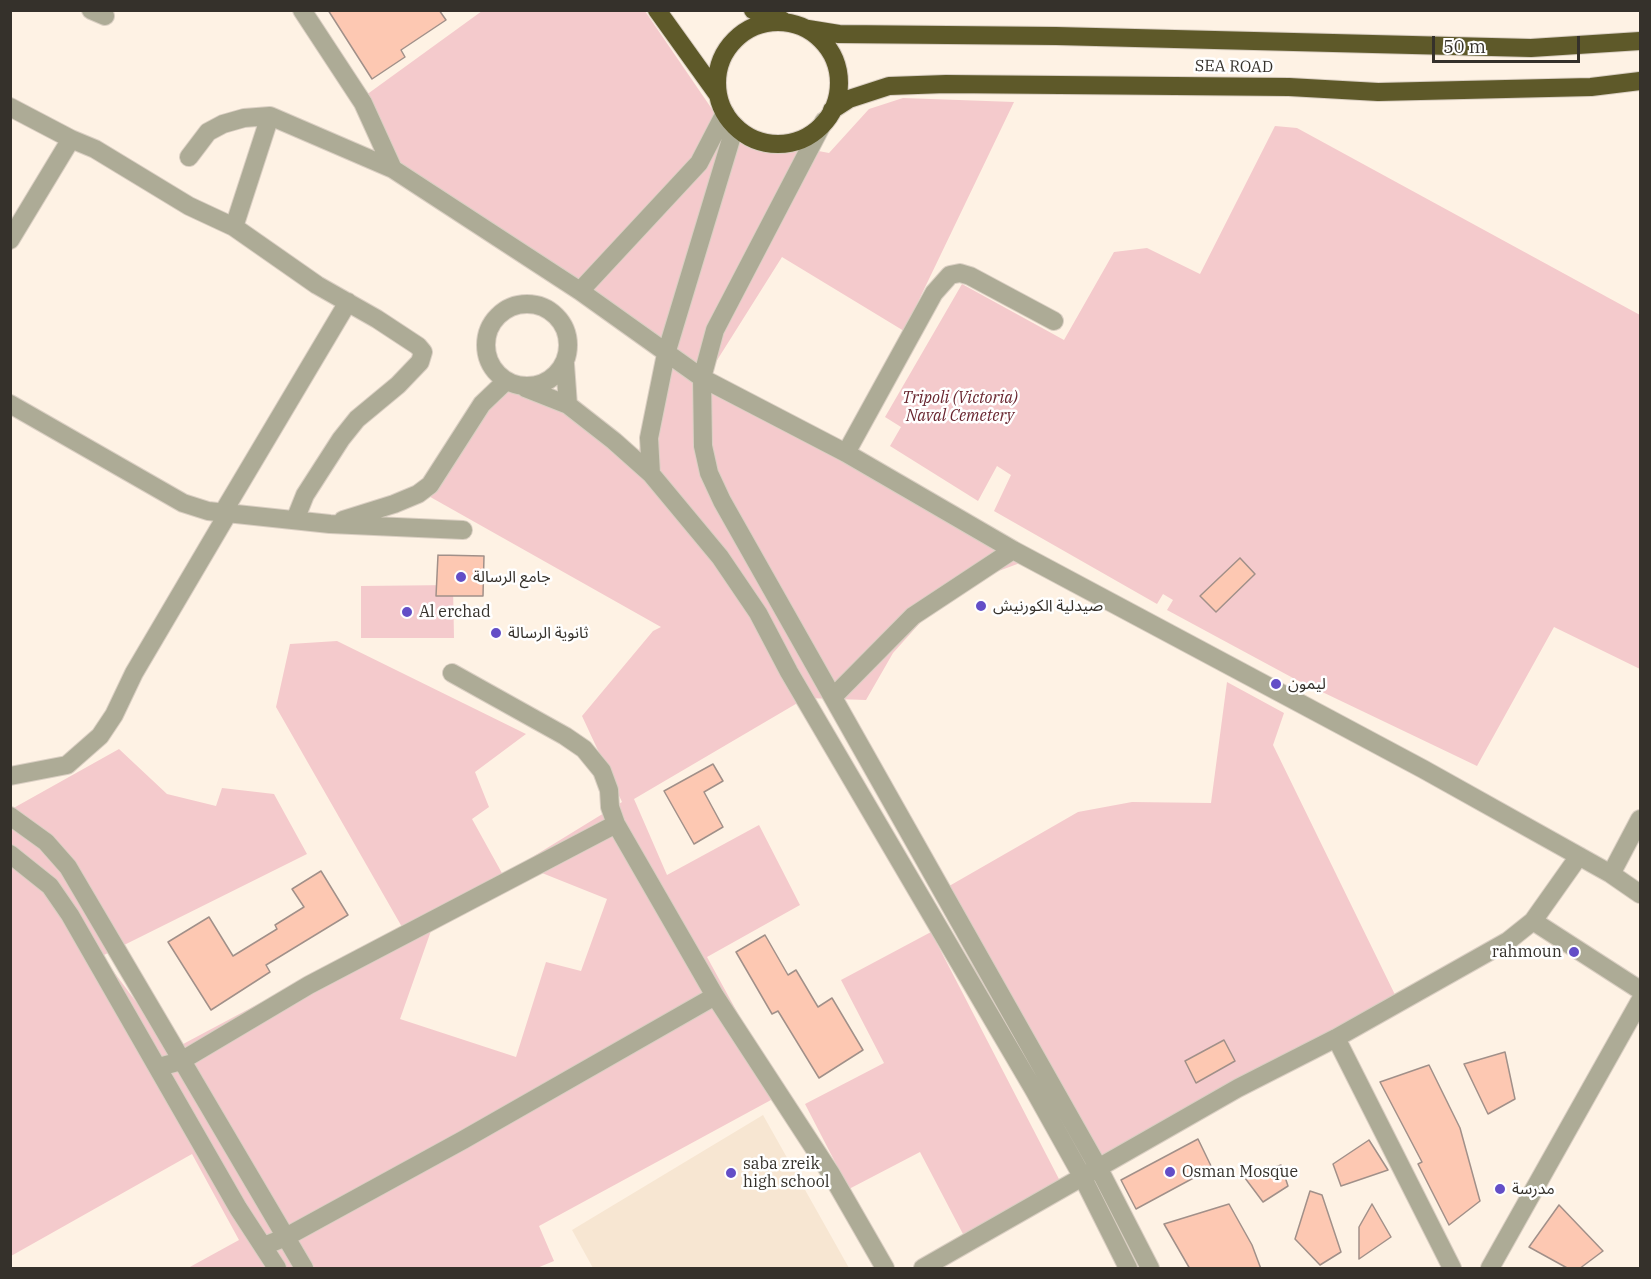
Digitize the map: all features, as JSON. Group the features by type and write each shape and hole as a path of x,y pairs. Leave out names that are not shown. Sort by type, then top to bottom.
{"highway":[{"path":"657,10 718,94 730,119 756,139 780,144 797,140 812,133 828,116 838,92 838,74 833,56 822,41 808,29 753,10"},
{"path":"718,94 717,75 723,56 734,40 750,28 769,22 789,22"},
{"name":"SEA ROAD","path":"808,29 839,34 1056,36 1531,48 1641,41"},
{"name":"SEA ROAD","path":"828,116 849,99 889,86 946,84 1288,87 1378,92 1591,87 1641,81"}],"street":[{"path":"302,10 363,104 393,169"},
{"path":"10,107 95,149 189,206 234,227 317,285 418,346 423,352 422,358 398,385 364,412 341,439 305,495 295,520"},
{"path":"234,227 270,116"},
{"path":"189,157 208,132 244,118 270,116 393,169 580,291 702,378 846,453 1013,549 1580,856 1641,894"},
{"path":"828,116 716,330 702,378 703,446 709,473 722,501 1098,1167 1150,1269"},
{"path":"580,291 693,170 730,119"},
{"path":"651,474 649,438 666,354 730,119"},
{"path":"10,240 71,139"},
{"path":"846,453 934,293 951,275 960,273 970,276 1054,321"},
{"path":"10,776 39,773 67,765 100,736 114,715 139,664 224,514 348,302"},
{"path":"330,524 418,494 430,485 482,404 513,384 541,385 559,373 565,364 569,350 568,335 562,321 551,311 538,305 523,304 509,308 497,316 489,329 485,344 488,358 495,372 513,384 568,405 614,441 651,474 720,557 758,613 789,672 1082,1176 1128,1269"},
{"path":"565,364 568,405"},
{"path":"10,404 183,503 224,514 330,524 463,530"},
{"path":"614,441 649,438"},
{"path":"833,697 913,616 1013,549"},
{"path":"452,673 539,719 584,749 602,771 609,790 610,807 616,824 716,996 831,1174 885,1269"},
{"path":"10,816 46,842 69,867 304,1269"},
{"path":"1611,874 1641,819"},
{"path":"159,1067 181,1061 309,985 616,824"},
{"path":"10,854 50,886 70,915 238,1208 277,1269"},
{"path":"923,1269 1238,1088 1336,1038 1508,941 1533,921 1580,856"},
{"path":"1490,1269 1640,1000 1533,921"},
{"path":"264,1246 286,1237 716,996"},
{"path":"1336,1038 1452,1269"}],"shaded area":[{"name":"saba zreik high school","path":"763,1115 849,1268 593,1268 572,1230"}],"green space":[{"path":"482,11 645,11 729,134 829,153 869,109 903,98 1014,102 904,331 782,257 709,373 1020,563 996,572 929,613 893,653 866,700 806,698 634,799 667,875 759,825 800,905 707,957 782,1094 539,1226 554,1261 537,1268 188,1268 239,1240 192,1154 11,1256 10,810 119,749 167,794 216,806 222,788 274,794 307,854 102,956 172,1050 402,927 276,707 290,644 337,641 526,734 475,772 489,807 472,819 503,875 622,802 582,716 653,631 661,627 425,494 494,386 535,399 581,419 637,457 670,344 389,163 362,98","holes":["537,871 607,899 581,971 546,962 516,1057 400,1019 432,928"]},
{"name":"Tripoli (Victoria) Naval Cemetery","path":"1275,126 1297,128 1640,315 1640,669 1554,627 1477,766 1293,678 1167,610 1173,600 1163,594 1157,604 994,511 1011,475 997,466 978,501 890,446 901,427 885,417 962,284 1064,340 1114,252 1147,248 1200,274"},
{"name":"Al erchad","path":"453,585 454,638 361,638 361,586"},
{"path":"1227,682 1284,713 1273,745 1401,1007 1087,1179 937,893 1078,812 1132,802 1211,803"},
{"path":"931,932 1061,1183 963,1234 920,1152 849,1189 805,1104 884,1063 841,980"}],"building":[{"path":"328,10 439,10 446,20 401,50 405,57 372,79"},
{"path":"438,555 484,556 483,596 436,596"},
{"path":"1240,558 1255,574 1216,612 1200,596"},
{"path":"713,764 723,781 704,792 723,827 694,844 664,791"},
{"path":"321,871 348,915 266,965 270,972 211,1010 168,942 209,917 233,956 277,929 275,925 304,907 292,889"},
{"path":"765,935 788,975 796,970 818,1007 832,998 863,1050 819,1078 778,1011 772,1014 736,952"},
{"path":"1224,1040 1235,1061 1196,1083 1185,1061"},
{"path":"1505,1052 1515,1099 1488,1114 1464,1064"},
{"path":"1429,1065 1460,1128 1480,1201 1449,1225 1418,1164 1422,1162 1380,1082"},
{"name":"Osman Mosque","path":"1198,1139 1212,1168 1136,1209 1121,1180"},
{"path":"1369,1140 1388,1170 1341,1186 1333,1164"},
{"path":"1281,1165 1288,1186 1263,1202 1245,1178"},
{"path":"1310,1191 1322,1195 1341,1252 1320,1265 1295,1239"},
{"path":"1229,1204 1252,1245 1261,1269 1190,1269 1164,1224"},
{"path":"1372,1204 1391,1237 1359,1259 1359,1227"},
{"path":"1559,1205 1603,1251 1579,1269 1569,1269 1529,1247"}],"place":[{"name":"جامع الرسالة","path":"461,577"},
{"name":"صيدلية الكورنيش","path":"981,606"},
{"name":"Al erchad","path":"407,612"},
{"name":"ثانوية الرسالة","path":"496,633"},
{"name":"ليمون","path":"1276,684"},
{"name":"rahmoun","path":"1574,952"},
{"name":"Osman Mosque","path":"1170,1172"},
{"name":"saba zreik high school","path":"731,1173"},
{"name":"مدرسة","path":"1500,1189"}]}
